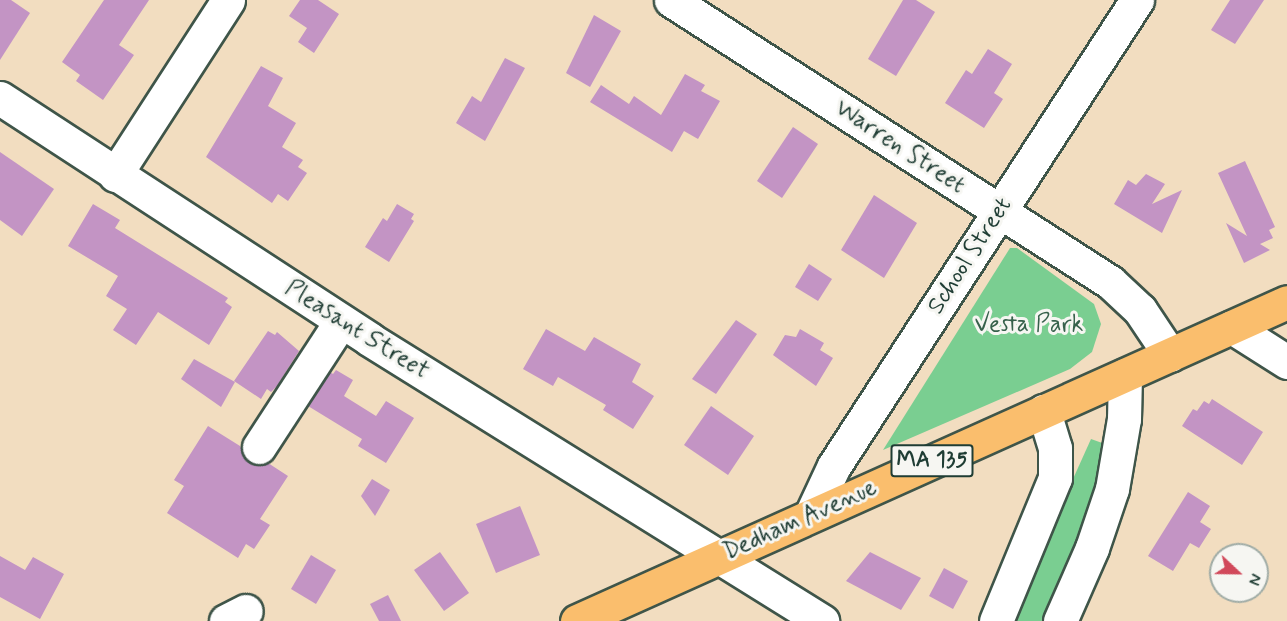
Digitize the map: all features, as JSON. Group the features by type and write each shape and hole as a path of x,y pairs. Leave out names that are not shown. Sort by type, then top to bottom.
{"main road":[{"name":"Dedham Avenue","path":"577,621 1287,302"}],"street":[{"path":"116,175 228,0"},
{"name":"Warren Street","path":"671,0 1117,288 1145,317 1170,355"},
{"name":"School Street","path":"811,515 831,471 1137,0"},
{"name":"Pleasant Street","path":"0,99 341,321 822,621"},
{"path":"260,447 341,321"},
{"path":"1232,327 1287,362"},
{"path":"1060,621 1092,548 1112,489 1124,419 1125,375"},
{"path":"996,621 1055,478 1055,448 1044,411"}],"green space":[{"name":"Vesta Park","path":"1010,248 1017,248 1094,304 1101,324 1092,352 1070,369 883,450"},
{"path":"1091,439 1105,444 1099,488 1046,621 1009,621"}],"building":[{"path":"0,0 11,0 30,13 0,60"},
{"path":"104,0 149,0 119,45 134,55 103,100 76,81 80,75 62,62"},
{"path":"300,0 318,0 339,14 314,53 298,42 307,28 289,16"},
{"path":"903,0 916,0 935,12 896,76 868,59"},
{"path":"1230,0 1264,0 1235,44 1211,30"},
{"path":"594,15 621,31 590,87 566,73"},
{"path":"988,49 1012,64 994,93 1003,99 984,128 945,103 966,70 972,74"},
{"path":"505,58 525,68 485,141 456,123 472,96 481,102"},
{"path":"261,66 283,78 268,106 296,123 282,147 303,160 298,167 307,173 288,201 278,194 272,203 206,157"},
{"path":"685,74 705,85 701,91 720,101 698,139 684,131 672,152 590,102 601,85 629,104 634,96 661,115"},
{"path":"793,127 818,144 782,198 757,181"},
{"path":"0,152 54,189 22,236 0,220"},
{"path":"1245,161 1275,227 1269,230 1273,238 1260,244 1270,250 1244,263 1226,223 1247,236 1218,173"},
{"path":"1146,174 1165,184 1152,204 1182,190 1162,233 1114,204 1128,180 1136,185"},
{"path":"874,195 917,223 884,278 841,250"},
{"path":"93,204 120,220 115,228 228,298 225,302 232,307 209,345 158,312 136,345 113,330 127,309 106,296 118,276 68,246"},
{"path":"397,204 414,214 411,219 414,221 389,262 365,247 383,218 387,221"},
{"path":"809,264 832,279 818,301 795,287"},
{"path":"736,320 757,334 716,394 692,379"},
{"path":"546,329 585,351 594,337 641,364 632,382 654,396 633,429 603,410 606,405 558,377 553,386 523,369"},
{"path":"800,329 824,343 820,350 833,358 816,386 773,355 785,335 796,337"},
{"path":"268,331 275,335 277,332 299,351 277,386 271,392 267,389 261,399 234,381"},
{"path":"194,359 235,382 221,407 181,379"},
{"path":"336,370 353,380 344,396 376,416 386,401 414,418 386,463 358,446 362,439 308,406 330,372 333,374"},
{"path":"1212,399 1263,432 1242,465 1182,426 1193,409 1197,411 1204,401 1209,404"},
{"path":"711,406 754,436 728,475 684,445"},
{"path":"208,426 240,446 249,463 268,463 288,476 260,519 270,525 254,549 246,544 238,558 167,513 184,486 174,480"},
{"path":"372,479 390,490 375,516 361,496"},
{"path":"1188,492 1210,506 1200,522 1211,529 1199,548 1190,543 1173,571 1148,556"},
{"path":"520,506 540,555 496,573 476,524"},
{"path":"440,552 469,593 444,611 414,570"},
{"path":"870,552 921,578 901,610 846,581"},
{"path":"311,555 336,570 316,604 291,589"},
{"path":"0,556 25,570 33,557 64,574 40,619 0,597"},
{"path":"944,568 968,581 953,609 929,596"},
{"path":"388,595 401,621 379,621 370,604"}]}
